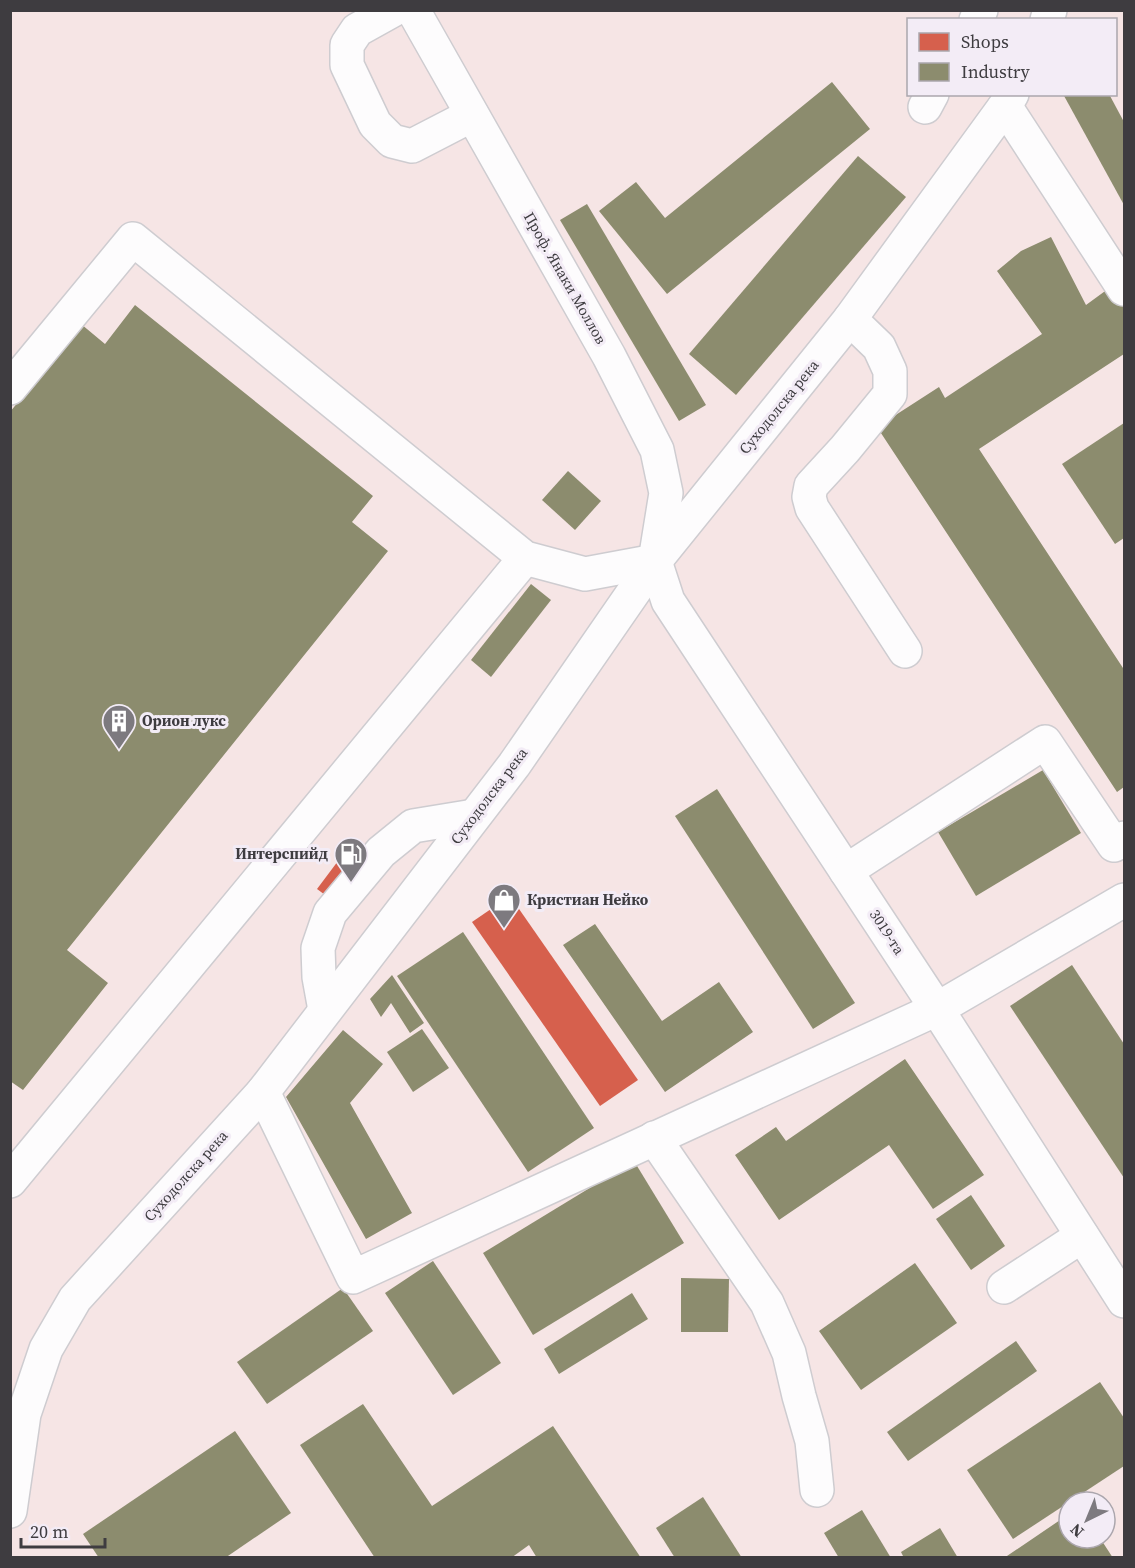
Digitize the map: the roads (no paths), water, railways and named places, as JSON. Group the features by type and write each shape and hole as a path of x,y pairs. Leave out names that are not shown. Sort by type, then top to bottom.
{"street":[{"path":"393,10 357,30 347,45 347,65 375,124 392,141 412,146 472,115"},
{"name":"Проф. Янаки Моллов","path":"412,10 609,356 657,450 666,493 655,561"},
{"path":"1008,100 1125,289"},
{"name":"Суходолска река","path":"10,1511 24,1414 46,1349 75,1299 262,1092 514,765 655,561 850,319 1008,100"},
{"path":"10,388 133,239 525,558 585,574 655,561"},
{"path":"850,319 879,347 890,371 890,394 811,486 808,497 812,508 905,651"},
{"path":"10,1181 525,558"},
{"name":"3019-та","path":"655,561 669,601 937,1009 1125,1301"},
{"path":"846,871 1045,742 1114,845 1125,838"},
{"path":"325,1010 318,977 318,948 330,913 381,852 413,826 474,816"},
{"path":"262,1092 353,1277 937,1009 1125,900"},
{"path":"654,1138 767,1303 789,1353 812,1442 817,1490"},
{"path":"1004,1287 1082,1236"}],"place":[{"name":"Орион лукс","path":"119,750"},
{"name":"Интерспийд","path":"351,883"},
{"name":"Кристиан Нейко","path":"504,929"}]}
